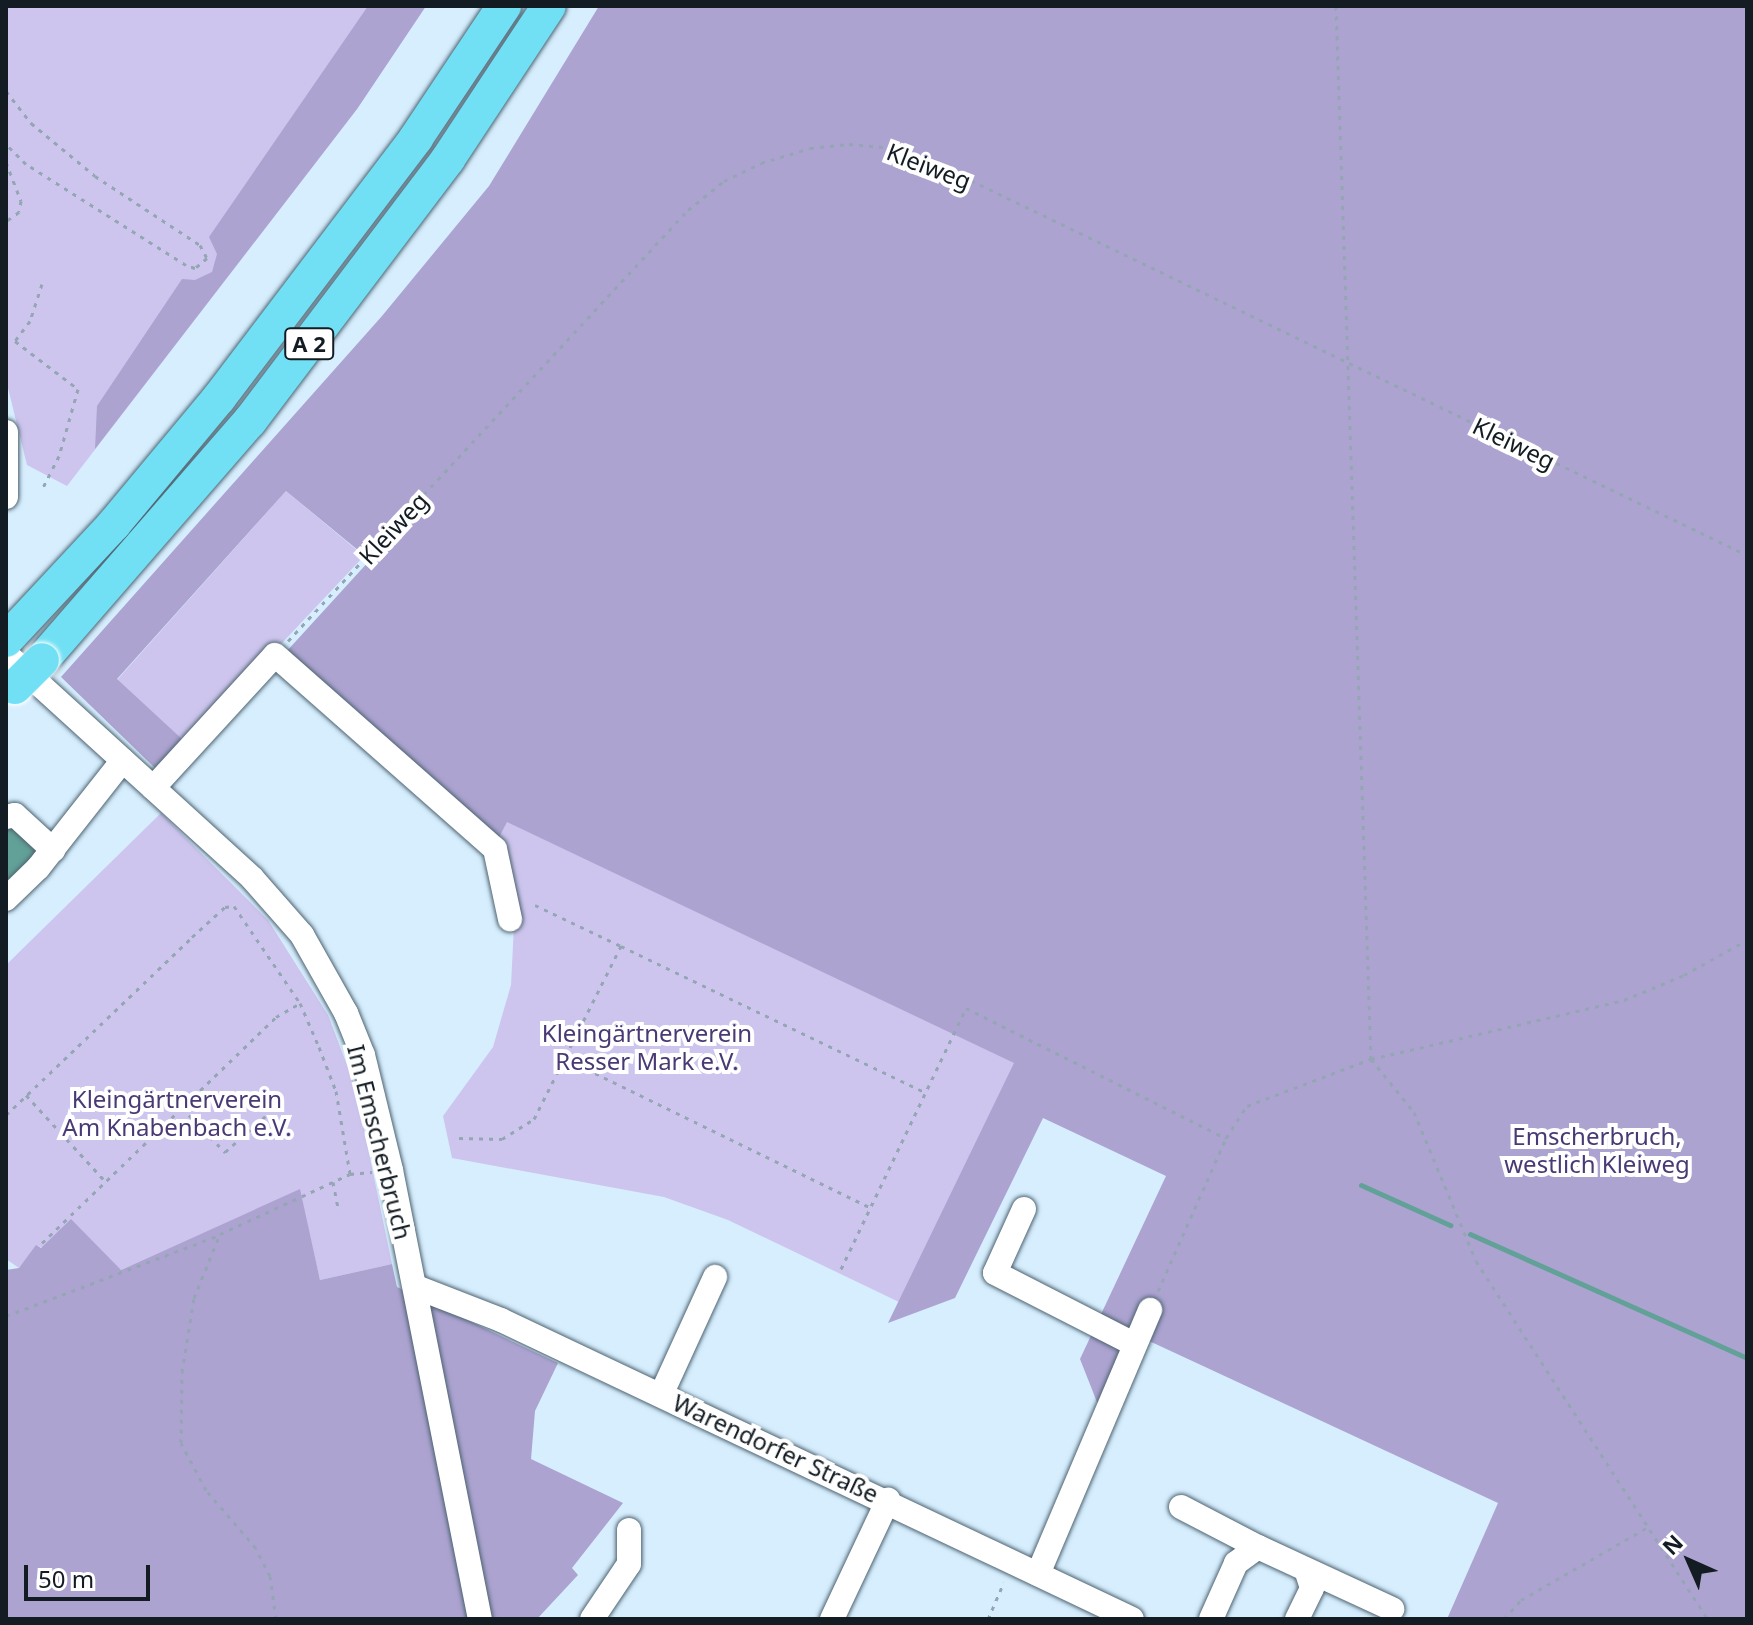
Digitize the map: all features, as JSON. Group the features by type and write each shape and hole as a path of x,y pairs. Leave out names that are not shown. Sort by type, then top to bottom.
{"highway":[{"name":"A 2","path":"8,642 219,398 416,138 504,6"},
{"name":"A 2","path":"11,692 143,549 259,409 448,159 549,6"}],"street":[{"path":"6,432 6,497"},
{"name":"Im Emscherbruch","path":"8,642 123,760 252,878 323,968 363,1055 391,1170 480,1619"},
{"path":"153,788 275,655 495,849 510,919"},
{"path":"6,899 53,850 123,760"},
{"path":"6,817 15,815 53,850"},
{"path":"1024,1209 995,1273 1132,1343"},
{"path":"661,1395 715,1277"},
{"name":"Warendorfer Straße","path":"416,1287 446,1295 888,1500 1132,1619"},
{"path":"1038,1574 1132,1343 1150,1310"},
{"path":"832,1619 888,1500"},
{"path":"1181,1507 1258,1547 1392,1609"},
{"path":"592,1619 629,1564 629,1530"},
{"path":"1211,1619 1236,1563 1258,1547"},
{"path":"1297,1619 1312,1588 1306,1570"}],"path":[{"path":"1336,6 1371,1059 1414,1112 1476,1261 1708,1619"},
{"path":"6,91 42,132 95,176 200,245 207,258 195,268 186,265 26,164 6,144"},
{"name":"Kleiweg","path":"275,655 688,210 724,181 810,148 849,144 893,148 935,163 1747,555"},
{"path":"6,162 21,201 19,212 6,221"},
{"path":"42,284 30,321 15,341 78,389 59,456 42,490"},
{"path":"535,905 926,1093"},
{"path":"6,1115 225,907 234,906 300,1003 336,1091 350,1174"},
{"path":"1150,1310 1226,1138 1247,1106 1371,1059 1624,1000 1684,975 1747,940"},
{"path":"459,1138 487,1142 522,1130 534,1119 567,1060 621,946"},
{"path":"42,1243 276,1017 300,1003"},
{"path":"841,1269 966,1008 1226,1138"},
{"path":"567,1060 870,1207"},
{"path":"26,1095 105,1181"},
{"path":"182,1108 225,1152 268,1114"},
{"path":"6,1316 220,1234 350,1174 391,1170"},
{"path":"333,1182 338,1207"},
{"path":"220,1234 194,1298 182,1372 181,1443 206,1490 256,1548 270,1576 276,1619"},
{"path":"1504,1619 1521,1600 1648,1527"},
{"path":"988,1619 1013,1562"}],"green space":[{"path":"6,6 426,6 357,109 67,486 27,465 6,380"},
{"path":"368,6 426,6 357,109 95,449 97,406 182,279 195,280 212,272 217,254 209,237"},
{"name":"Emscherbruch, westlich Kleiweg","path":"599,6 1747,6 1747,1619 1447,1619 1498,1503 1147,1340 1106,1425 1080,1359 1166,1176 1043,1118 955,1298 888,1323 1014,1063 507,822 497,841 286,652 370,560 286,491 117,679 183,740 156,769 61,677 382,316 489,186"},
{"path":"286,491 364,556 167,765 117,680"},
{"name":"Kleingärtnerverein Am Knabenbach e.V.","path":"161,813 268,920 328,1015 355,1086 392,1264 320,1280 299,1190 121,1270 37,1246 19,1268 6,1259 6,965"},
{"name":"Kleingärtnerverein Resser Mark e.V.","path":"506,821 1015,1063 899,1302 728,1220 664,1197 452,1158 443,1116 493,1047 511,985 514,925 497,841"},
{"path":"300,1189 320,1280 392,1264 397,1287 558,1363 535,1411 531,1459 623,1503 572,1568 578,1575 537,1619 6,1619 6,1270 19,1268 36,1245 41,1248 71,1219 121,1270"}],"shaded area":[{"path":"6,824 37,852 6,882"}],"waterway":[{"path":"1361,1185 1450,1225"},
{"path":"1470,1234 1747,1358"}]}
